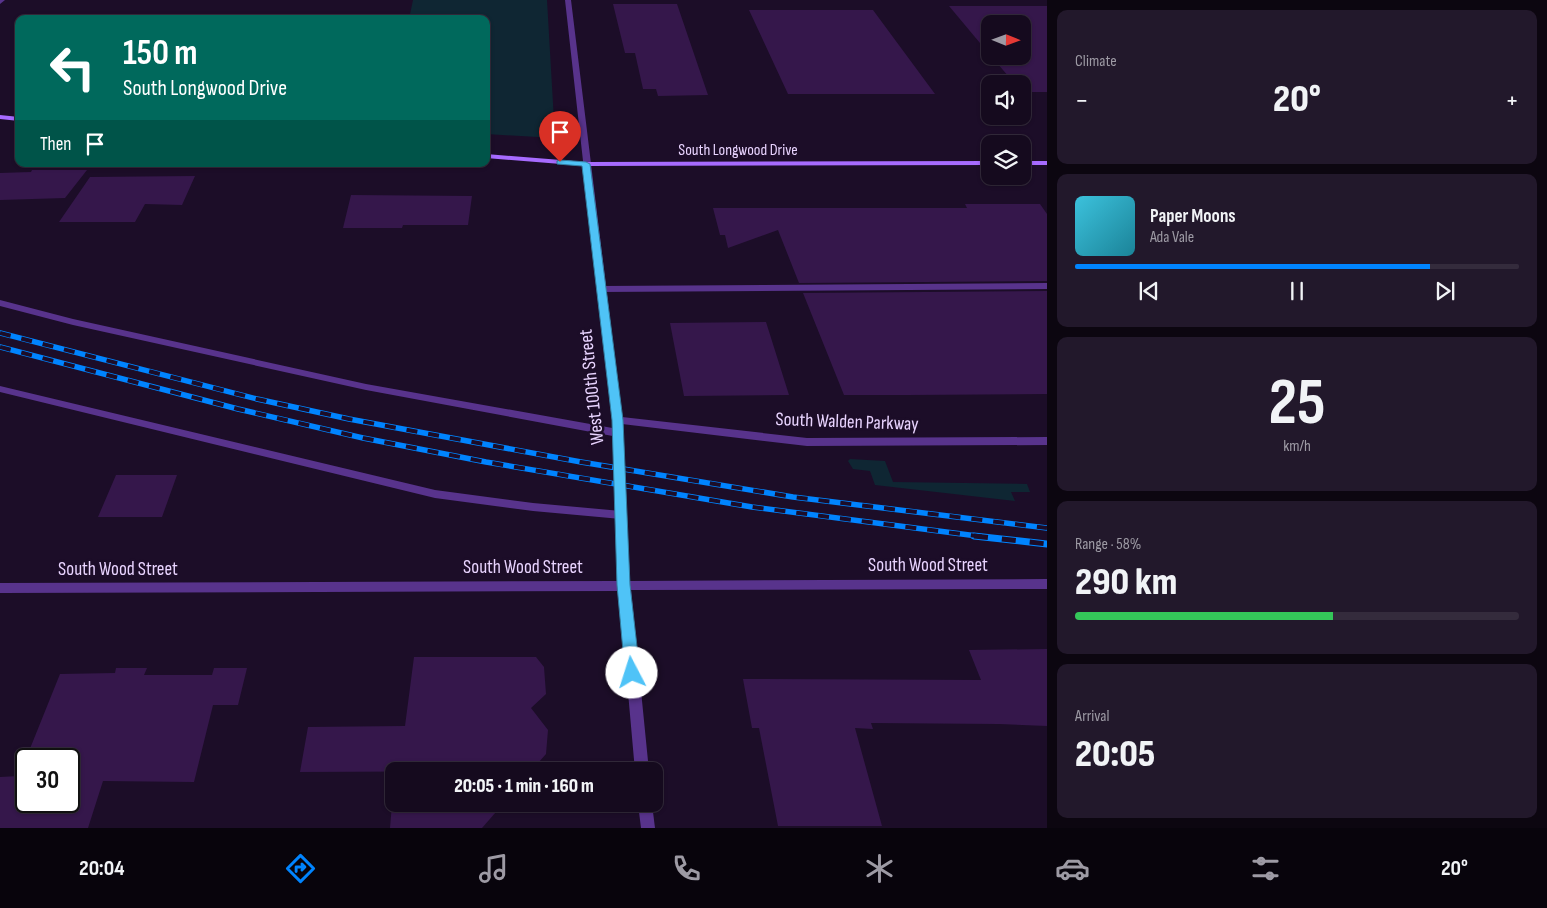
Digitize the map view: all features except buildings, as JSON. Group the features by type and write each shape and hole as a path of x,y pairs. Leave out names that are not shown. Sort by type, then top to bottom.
{"street":[{"name":"West 100th Street","path":"568,0 617,420 624,585 641,762"},
{"path":"0,117 15,119"},
{"name":"South Longwood Drive","path":"490,156 586,164 981,163"},
{"path":"1031,163 1047,163"},
{"path":"601,289 1047,286"},
{"path":"0,303 73,322 366,387 582,428 618,433"},
{"path":"0,388 435,494 533,507 621,515"},
{"name":"South Walden Parkway","path":"617,420 807,442 1047,442"},
{"name":"South Wood Street","path":"0,588 1047,584"},
{"path":"646,812 648,828"}],"shaded area":[{"path":"413,0 547,0 555,138 490,134 490,15 410,15"},
{"path":"850,459 885,461 893,482 1027,484 1030,492 1011,492 1015,501 875,485 870,471 853,469 848,461"}],"railway":[{"path":"0,333 257,399 349,419 581,462 793,497 1047,528"},
{"path":"0,347 238,409 363,438 486,462 752,507 985,537"},
{"path":"974,536 1047,544"}],"route":[{"path":"560,162 586,164 617,420 624,585 632,673"}]}
